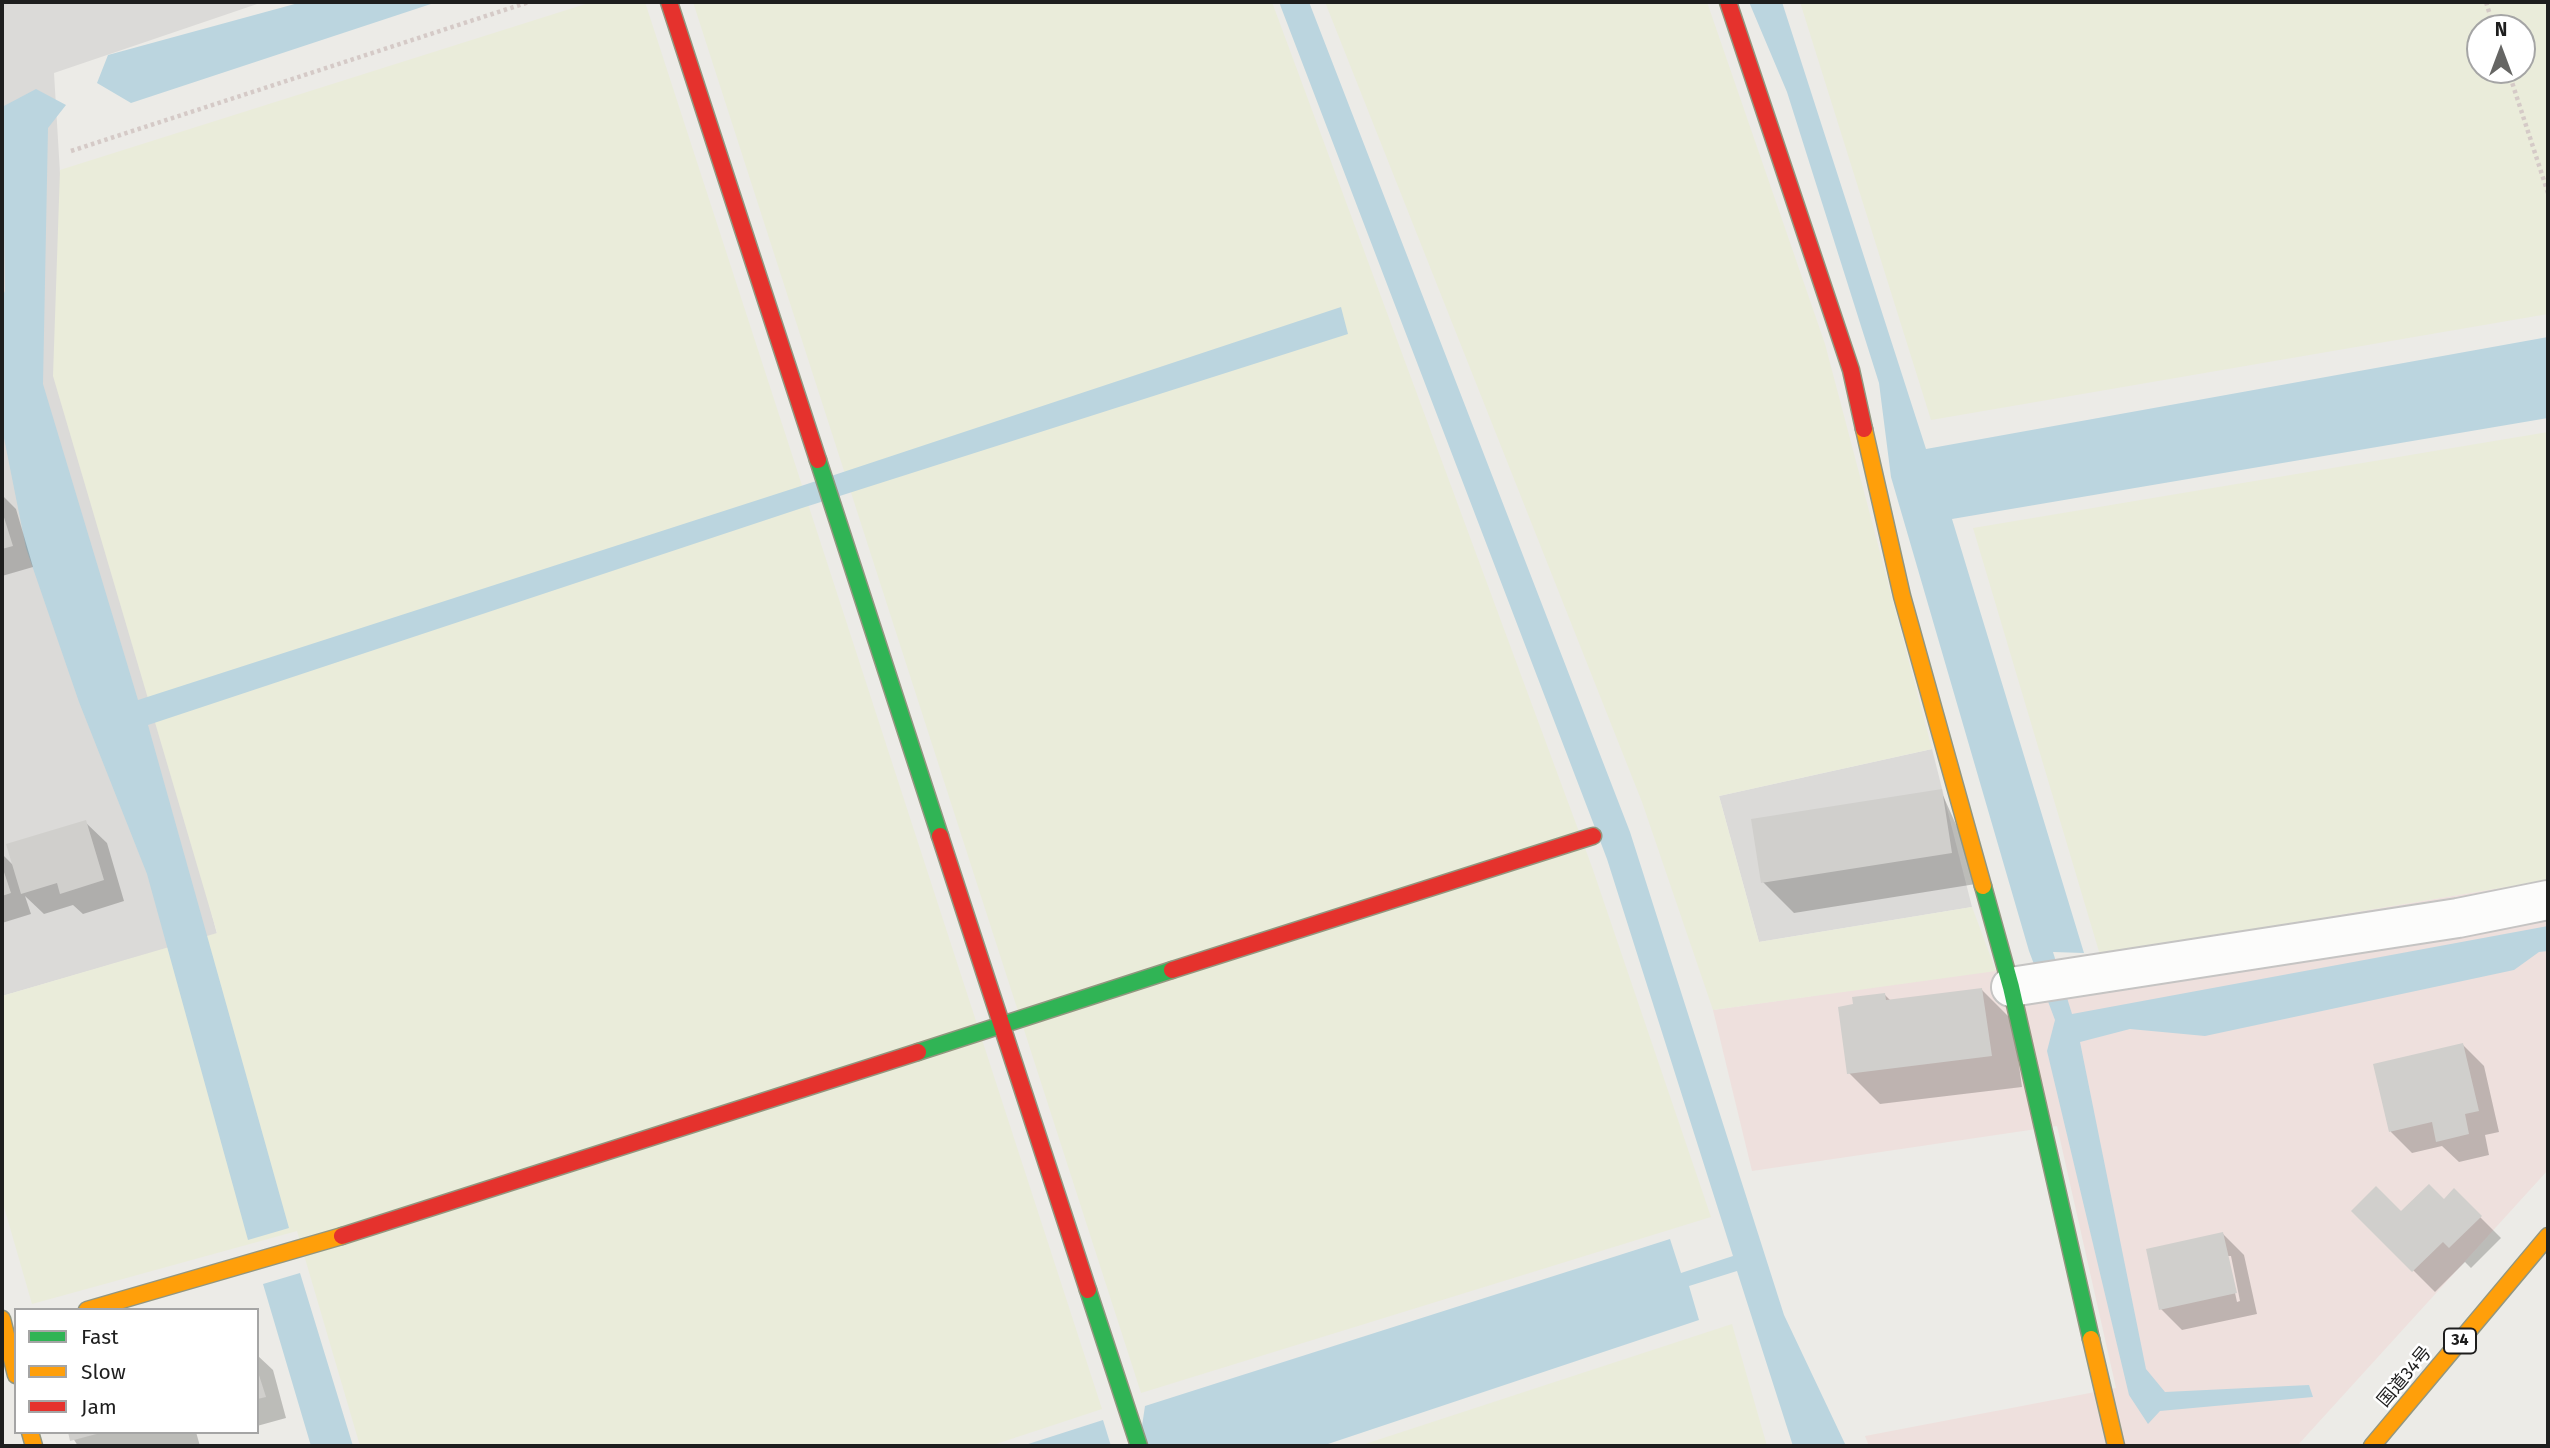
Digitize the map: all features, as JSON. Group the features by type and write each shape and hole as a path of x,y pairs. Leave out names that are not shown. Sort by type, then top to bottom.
{"main road":[{"path":"669,2 1138,1443"},
{"path":"1728,2 1851,370 1902,596 2011,987 2116,1446"},
{"path":"93,1308 300,1249 1592,836"},
{"name":"国道34号","path":"2372,1446 2548,1236"},
{"path":"6,1329 14,1366"}],"street":[{"path":"2011,987 2458,918 2548,900"}],"path":[{"path":"71,151 529,2"},
{"path":"2513,84 2548,193"}],"shaded area":[{"path":"2,2 263,2 54,73 72,374 217,934 2,996"},
{"path":"1932,749 1972,907 1759,942 1719,796"},
{"path":"2548,880 2548,1170 2297,1446 1869,1446 1865,1436 2116,1388 2057,1126 1752,1171 1713,1010 2100,955"}],"green space":[{"path":"592,2 645,2 1102,1409 990,1446 360,1446 297,1231 32,1304 2,1200 2,996 217,933 53,376 60,170"},
{"path":"693,2 1272,2 1592,867 1711,1217 1141,1393"},
{"path":"1325,2 1707,2 1825,344 1932,749 1719,796 1759,942 1972,907 1996,971 1713,1010 1642,802"},
{"path":"1800,2 2548,2 2548,314 1931,420"},
{"path":"2548,432 2548,880 2100,955 1973,528"},
{"path":"1732,1324 1767,1446 1359,1446"}],"water":[{"path":"302,2 437,2 131,103 97,83 108,55"},
{"path":"1279,2 1309,2 1630,832 1784,1315 1846,1446 1793,1446 1737,1271 1689,1286 1699,1320 1322,1446 1139,1446 1145,1406 1670,1239 1681,1273 1733,1256 1607,859"},
{"path":"1749,2 1782,2 1926,449 2548,337 2548,418 1952,519 2084,953 2053,952 2072,1014 2548,926 2548,951 2539,952 2514,970 2205,1036 2130,1029 2080,1042 2146,1369 2165,1392 2309,1385 2313,1397 2160,1411 2148,1424 2129,1395 2047,1051 2055,1020 2029,951 1891,477 1879,383 1787,92"},
{"path":"36,89 66,105 48,128 43,384 138,700 795,488 1341,307 1348,334 802,508 148,725 289,1228 248,1240 147,874 79,702 26,548 2,428 2,297 5,291 2,107"},
{"path":"300,1273 353,1446 311,1446 263,1284"},
{"path":"1103,1420 1111,1446 1022,1446"}],"building":[{"path":"2,511 13,546 2,549"},
{"path":"1942,789 1952,853 1761,883 1751,819"},
{"path":"86,820 104,880 60,894 57,883 21,894 6,844"},
{"path":"2,866 11,893 2,896"},
{"path":"1982,988 1992,1056 1847,1074 1838,1007 1853,1004 1852,997 1885,993 1886,1000"},
{"path":"2463,1043 2479,1111 2465,1114 2469,1134 2436,1142 2432,1122 2389,1132 2373,1064"},
{"path":"2429,1184 2444,1199 2454,1188 2482,1216 2449,1248 2443,1242 2412,1272 2351,1211 2376,1186 2401,1211"},
{"path":"2223,1232 2237,1293 2159,1310 2146,1249"},
{"path":"259,1375 266,1397 259,1399"},
{"path":"68,1434 96,1434 70,1441"}],"traffic: fast":[{"path":"818,460 940,836"},
{"path":"1983,886 2011,987 2091,1339"},
{"path":"918,1052 1172,970"},
{"path":"1088,1290 1139,1446"}],"traffic: slow":[{"path":"1864,429 1902,596 1983,886"},
{"path":"94,1308 342,1236"},
{"path":"2372,1446 2548,1236"},
{"path":"2,1319 14,1367"},
{"path":"2091,1339 2116,1446"},
{"path":"31,1434 34,1446"}],"traffic: jam":[{"path":"669,2 818,460"},
{"path":"1728,2 1851,370 1864,429"},
{"path":"940,836 1088,1290"},
{"path":"1172,970 1593,836"},
{"path":"342,1236 918,1052"}]}
